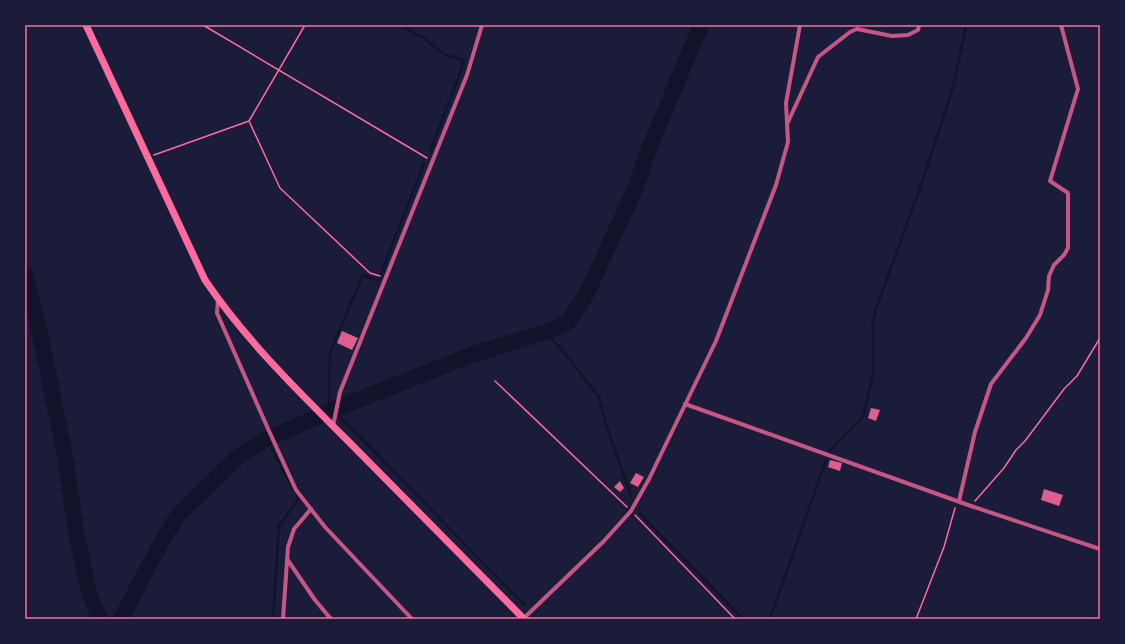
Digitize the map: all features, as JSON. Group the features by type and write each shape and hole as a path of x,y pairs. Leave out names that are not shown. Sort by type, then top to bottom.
{"highway":[{"path":"86,25 205,280 218,299 251,341 314,407 524,619"}],"street":[{"path":"333,426 340,392 467,75 482,25"},
{"path":"524,619 604,541 631,511 649,479 716,341 776,185 788,142 786,103 800,25"},
{"path":"788,123 818,57 850,32 857,29 892,36 908,35 918,30 919,25"},
{"path":"959,501 975,432 991,384 1022,344 1040,315 1048,290 1049,276 1054,265 1064,255 1068,248 1068,193 1050,181 1078,88 1061,25"},
{"path":"218,299 217,313 296,490 325,527 412,619"},
{"path":"685,404 971,506 1100,549"},
{"path":"283,619 288,546 292,532 311,510"},
{"path":"287,559 315,600 331,619"}],"path":[{"path":"203,25 432,161"},
{"path":"147,158 249,121 305,25"},
{"path":"249,121 280,188 370,273 378,275"},
{"path":"971,506 1004,468 1016,450 1025,442 1064,389 1077,376 1100,338"},
{"path":"495,381 631,511 735,619"},
{"path":"916,619 944,547 956,504 959,501"}],"building":[{"path":"342,331 358,338 352,350 337,343"},
{"path":"871,408 880,410 876,421 868,418"},
{"path":"830,460 842,463 840,471 828,467"},
{"path":"636,473 644,477 638,487 630,483"},
{"path":"620,481 624,488 620,492 614,487"},
{"path":"1044,489 1063,495 1059,506 1041,500"}],"waterway":[{"path":"400,25 425,39 444,54 464,60 430,151"},
{"path":"121,619 163,539 179,514 239,456 267,439 333,410 471,355 552,330 568,322 587,293 636,187 648,151 701,25"},
{"path":"829,451 863,417 873,375 873,323 876,309 919,191 953,88 966,25"},
{"path":"329,411 330,352 363,275 378,281 424,164"},
{"path":"25,275 40,333 65,456 76,532 89,593 100,619"},
{"path":"544,332 558,345 599,397 605,421 631,496"},
{"path":"333,410 525,605"},
{"path":"267,439 299,498 279,526 273,619"},
{"path":"770,619 826,460"},
{"path":"640,514 743,619"}]}
